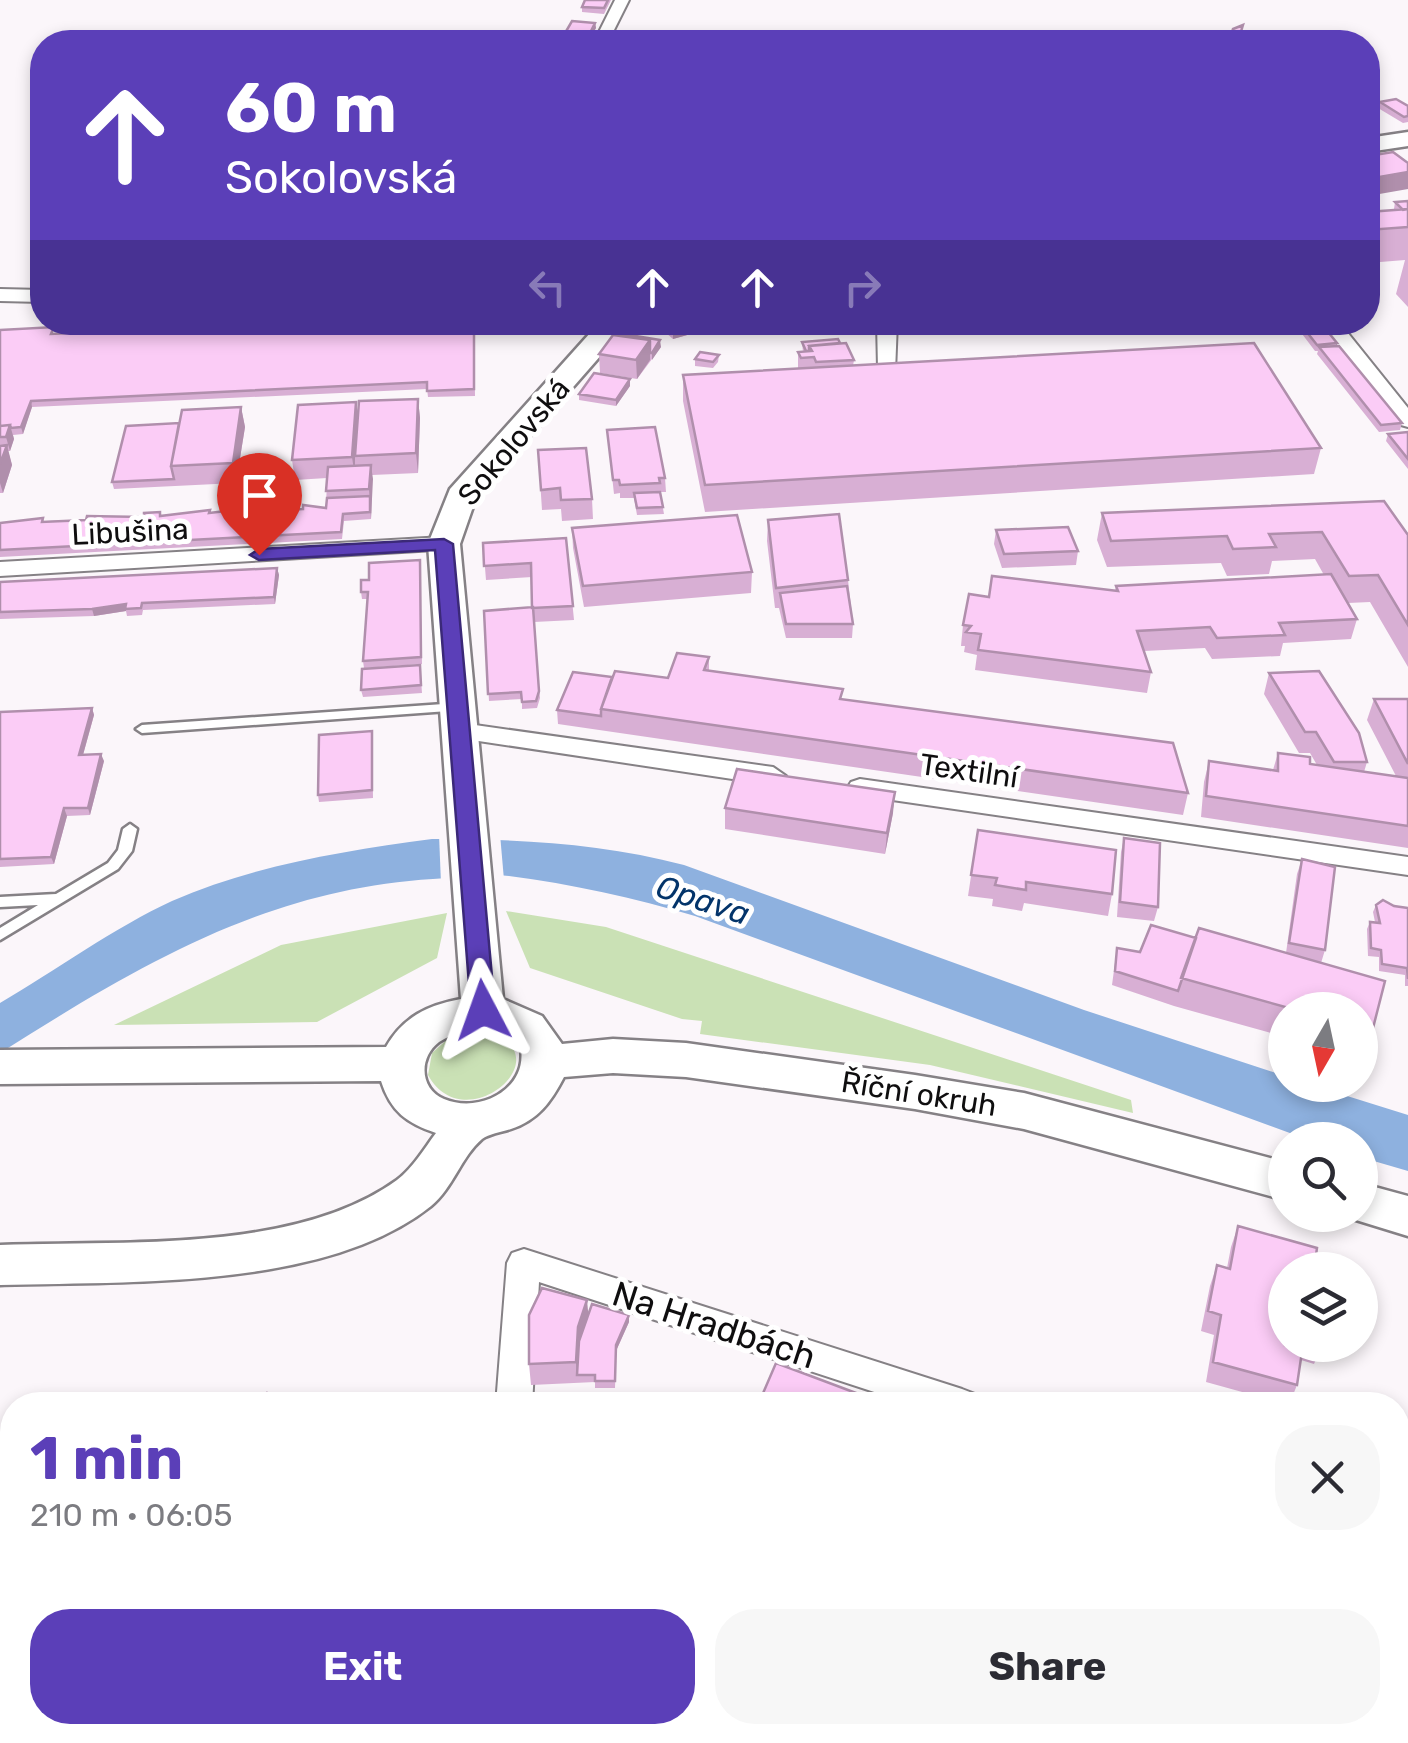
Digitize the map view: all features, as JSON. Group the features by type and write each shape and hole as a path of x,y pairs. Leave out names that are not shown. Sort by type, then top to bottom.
{"street":[{"path":"607,30 622,0"},
{"path":"1380,144 1408,139"},
{"path":"0,295 30,296"},
{"name":"Sokolovská","path":"483,1010 444,544 461,496 604,335"},
{"path":"887,335 888,368"},
{"path":"1339,335 1408,421"},
{"name":"Libušina","path":"0,569 444,544"},
{"path":"460,719 802,780"},
{"name":"Textilní","path":"840,786 1408,866"},
{"path":"483,1010 520,1021 534,1032 545,1062 541,1079 522,1102 492,1118 446,1119 425,1111 410,1098 401,1082 400,1064 406,1046 420,1030 438,1019 483,1010"},
{"name":"Říční okruh","path":"545,1062 613,1056 686,1060 915,1092 1024,1111 1268,1177"},
{"path":"0,1068 400,1064"},
{"path":"0,1265 260,1252 348,1230 415,1192 470,1121"},
{"path":"1378,1207 1408,1216"},
{"name":"Na Hradbách","path":"515,1392 524,1263 922,1392"}],"lane":[{"path":"142,729 460,719"},
{"path":"0,935 113,866 124,851 130,829"},
{"path":"0,902 61,899"}],"green space":[{"path":"506,911 606,927 1131,1100 1133,1113 930,1065 700,1034 702,1021 682,1019 530,968"},
{"path":"447,913 437,958 317,1022 114,1025 281,945"},
{"path":"479,1030 505,1040 516,1055 514,1071 503,1086 485,1096 465,1100 445,1094 428,1075 432,1053 451,1036"}],"water":[{"name":"Opava","path":"432,839 496,840 622,852 684,865 1084,1010 1268,1070 1268,1102 1366,1102 1408,1115 1408,1171 1378,1162 1378,1122 1268,1122 1268,1125 695,916 603,892 500,875 372,886 314,898 259,916 154,962 0,1053 0,1003 107,936 203,888 333,854"}],"pier":[{"path":"439,834 500,834 504,880 441,884"}],"building":[{"path":"585,0 608,0 604,8 582,7"},
{"path":"572,21 595,23 592,30 567,30"},
{"path":"1396,99 1408,106 1408,116 1380,102"},
{"path":"1393,152 1408,163 1408,172 1380,177 1380,154"},
{"path":"1408,201 1408,209 1403,210 1395,202"},
{"path":"1408,209 1408,227 1380,229 1380,211"},
{"path":"30,328 30,335 474,335 474,389 427,391 427,382 31,401 21,427 11,428 0,426 0,330"},
{"path":"613,335 650,340 636,360 599,354"},
{"path":"1309,335 1331,335 1337,343 1317,345"},
{"path":"622,336 660,340 650,353 650,340"},
{"path":"838,339 840,343 809,346 809,351 802,342"},
{"path":"846,343 854,360 816,362 814,357 801,358 798,352 812,351 809,346"},
{"path":"1254,343 1321,448 705,485 683,375"},
{"path":"1339,346 1402,423 1381,425 1319,347"},
{"path":"700,352 719,355 713,362 695,359"},
{"path":"594,373 630,379 616,400 579,394"},
{"path":"418,399 416,453 355,456 359,401"},
{"path":"356,402 352,457 292,460 298,405"},
{"path":"241,407 233,463 171,466 182,410"},
{"path":"179,423 171,466 174,479 112,482 126,426"},
{"path":"10,425 6,437 0,437 0,426"},
{"path":"655,427 665,478 659,478 660,483 620,485 619,480 613,480 607,430"},
{"path":"1408,432 1408,459 1388,434"},
{"path":"7,445 0,464 0,446"},
{"path":"586,448 592,499 561,500 560,488 541,490 538,450"},
{"path":"371,465 369,489 326,491 328,467"},
{"path":"660,492 663,507 637,508 634,493"},
{"path":"370,496 370,512 343,514 341,532 0,550 0,523 260,507 259,511 303,509 303,505 326,508 327,498"},
{"path":"1384,501 1408,535 1408,625 1378,575 1349,576 1322,532 1269,534 1276,547 1233,549 1227,536 1111,541 1102,513"},
{"path":"839,514 848,580 776,588 768,520"},
{"path":"737,515 752,572 583,586 572,528"},
{"path":"1068,527 1078,551 1004,554 996,530"},
{"path":"566,538 573,606 532,608 531,563 484,566 483,543"},
{"path":"420,560 421,657 363,661 368,592 361,592 361,580 369,580 369,563"},
{"path":"277,568 274,597 142,603 141,608 125,609 126,604 0,612 0,582"},
{"path":"1331,574 1357,619 1279,623 1285,635 1217,638 1210,627 1137,631 1151,672 978,650 981,634 966,632 971,626 963,625 969,594 989,597 992,576 1118,591 1116,586"},
{"path":"847,586 853,624 786,624 780,593"},
{"path":"533,607 539,691 536,701 522,702 521,692 488,694 484,611"},
{"path":"677,653 709,657 704,670 843,689 840,699 1173,743 1188,793 601,709 615,671 668,678"},
{"path":"420,665 421,685 361,690 362,669"},
{"path":"1319,671 1359,733 1367,762 1334,762 1316,732 1305,732 1269,673"},
{"path":"573,672 612,677 601,716 557,710"},
{"path":"1374,699 1408,699 1408,764"},
{"path":"92,708 79,755 101,754 88,808 64,808 51,857 0,859 0,712"},
{"path":"372,731 372,790 318,795 319,735"},
{"path":"1278,753 1310,757 1310,764 1408,778 1408,826 1206,796 1209,761 1278,771"},
{"path":"737,769 895,792 887,833 725,808"},
{"path":"978,830 1116,850 1112,894 1026,882 1026,890 995,885 997,878 971,875"},
{"path":"1124,838 1160,843 1158,907 1120,902"},
{"path":"1302,859 1335,867 1325,950 1289,943"},
{"path":"1383,900 1408,908 1408,979 1407,968 1382,964 1381,950 1371,948 1370,922 1380,923 1376,905"},
{"path":"1151,925 1196,938 1178,991 1115,971 1117,948 1140,952"},
{"path":"1199,928 1385,981 1378,1008 1378,992 1268,992 1268,1002 1181,978"},
{"path":"1238,1226 1317,1248 1316,1252 1268,1252 1268,1362 1300,1362 1297,1385 1213,1362 1221,1315 1208,1311 1217,1265 1230,1269"},
{"path":"542,1288 587,1300 578,1327 576,1362 529,1364 529,1315"},
{"path":"592,1304 629,1315 616,1345 615,1381 595,1381 595,1375 577,1375 579,1341"},
{"path":"776,1363 853,1392 764,1392"}],"route":[{"path":"259,555 444,544 483,1010"}]}
